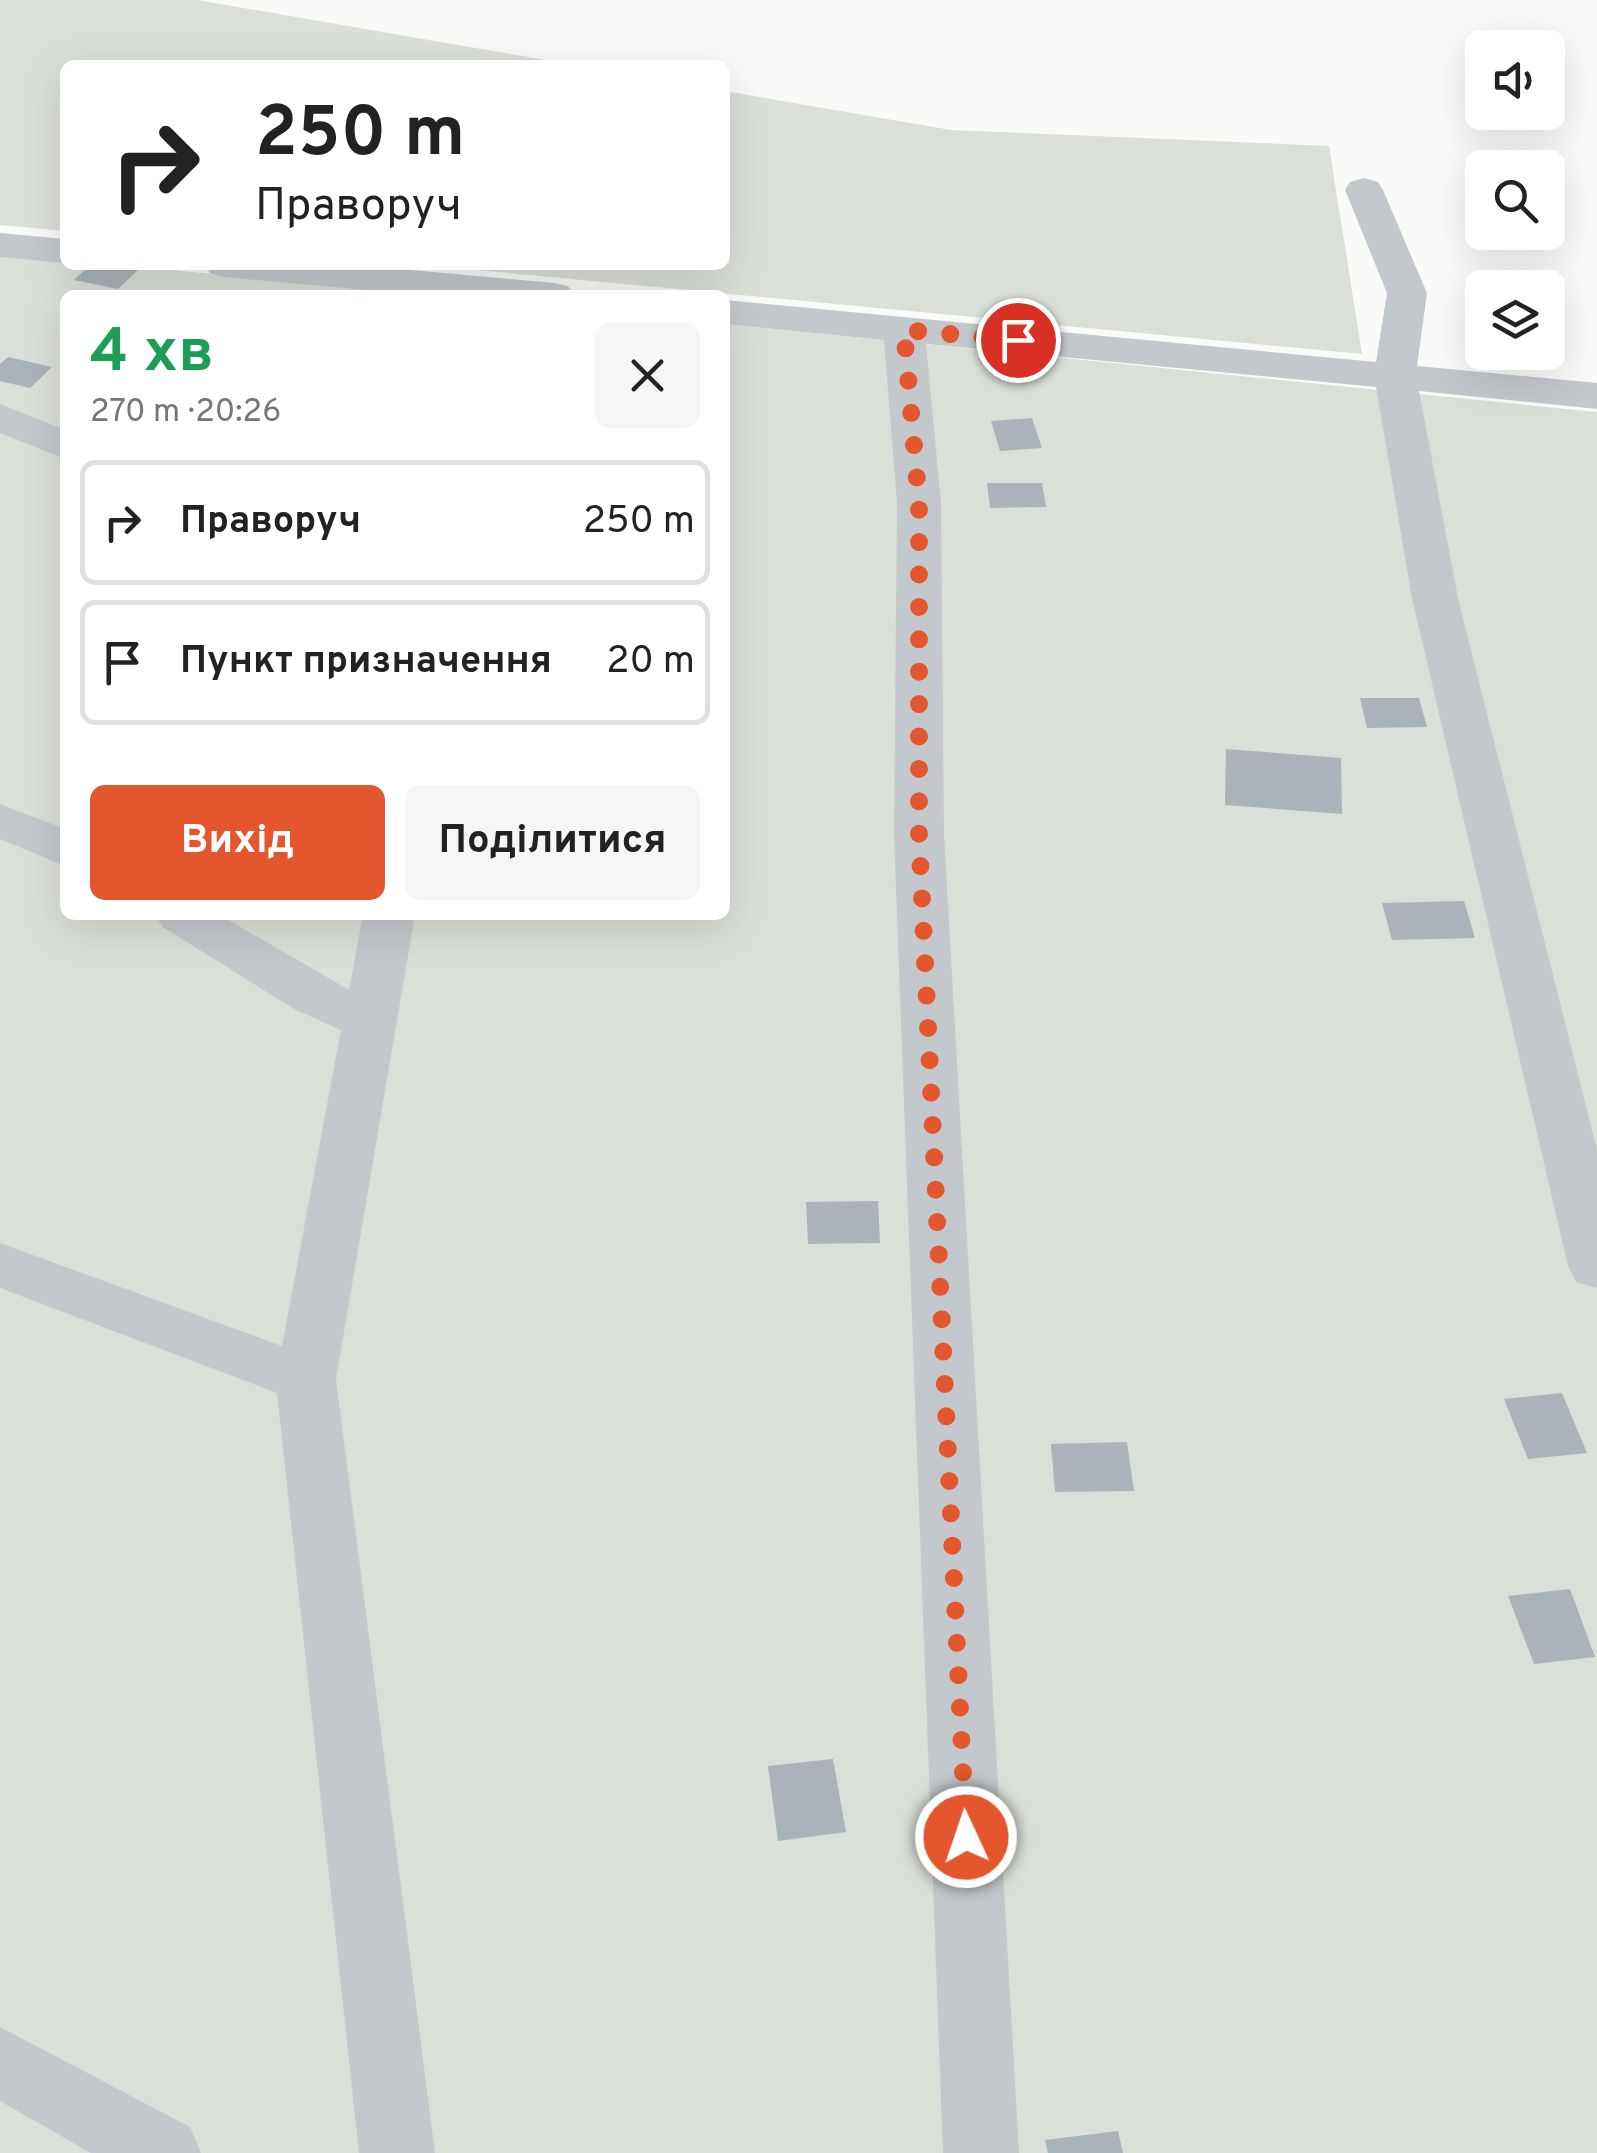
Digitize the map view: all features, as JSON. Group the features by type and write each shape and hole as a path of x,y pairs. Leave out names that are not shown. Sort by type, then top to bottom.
{"street":[{"path":"1364,190 1407,293 1395,375 1435,598 1597,1266"},
{"path":"0,245 60,251"},
{"path":"275,270 481,290"},
{"path":"730,313 1597,396"},
{"path":"904,330 919,503 919,834 982,2153"},
{"path":"0,418 60,444"},
{"path":"0,820 60,847"},
{"path":"189,920 313,996 370,1021"},
{"path":"389,920 306,1379 397,2153"},
{"path":"0,1266 306,1379"},
{"path":"0,2062 162,2153"}],"shaded area":[{"path":"0,0 197,0 545,60 60,60 60,231 0,225"},
{"path":"730,92 951,130 1329,146 1362,354 730,294 730,290 688,290 478,270 730,270"},
{"path":"0,253 60,259 60,270 172,270 378,290 60,290 60,920 730,920 730,325 1597,412 1597,2153 0,2153"}],"building":[{"path":"85,270 138,270 118,289 74,280"},
{"path":"8,357 52,367 30,388 0,381 0,364"},
{"path":"1032,418 1042,448 1000,451 991,421"},
{"path":"987,483 1042,483 1046,507 990,508"},
{"path":"1360,698 1419,698 1427,727 1367,728"},
{"path":"1226,749 1341,758 1342,814 1225,805"},
{"path":"1464,901 1475,938 1392,940 1382,903"},
{"path":"878,1201 880,1243 808,1244 806,1202"},
{"path":"1562,1393 1587,1453 1528,1459 1504,1399"},
{"path":"1127,1442 1134,1491 1055,1492 1051,1444"},
{"path":"1570,1589 1595,1657 1534,1664 1508,1596"},
{"path":"833,1759 846,1832 778,1841 768,1766"},
{"path":"1118,2131 1123,2153 1048,2153 1045,2140"}],"route":[{"path":"966,1837 919,834 919,503 904,330 1018,340"}]}
